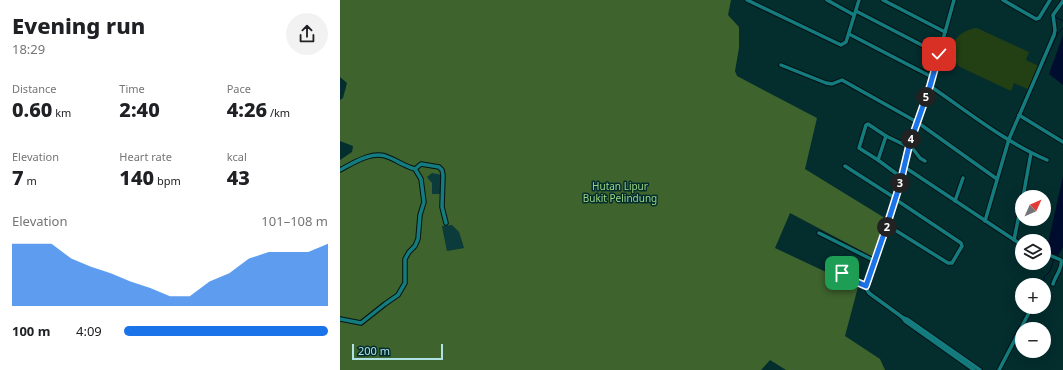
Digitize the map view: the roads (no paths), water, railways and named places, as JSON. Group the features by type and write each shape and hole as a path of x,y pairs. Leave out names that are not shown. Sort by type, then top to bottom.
{"street":[{"path":"747,0 841,45 846,42 859,0"},
{"path":"827,0 939,54"},
{"path":"883,0 945,32"},
{"path":"954,0 930,86 909,146 887,225 866,286 869,293 980,370"},
{"path":"1003,0 1036,19 1039,18 1050,0"},
{"path":"1010,4 1014,0"},
{"path":"985,221 1009,139 1054,35 1055,30 1053,14 1063,1"},
{"path":"849,34 932,77"},
{"path":"781,65 826,83 832,84 842,80 917,122 997,179"},
{"path":"930,86 1031,153 1047,160"},
{"path":"1019,115 1063,142"},
{"path":"901,177 859,148 866,124 886,136 909,146 915,150 920,158 925,161"},
{"path":"878,160 886,136"},
{"path":"1024,190 1031,153"},
{"path":"340,170 354,162 371,156 387,156 401,165 414,169 421,179 424,202 420,215 418,239 415,246 404,259 405,283 398,295 361,323 340,319"},
{"path":"414,169 421,164 439,167 442,170 442,207 446,223"},
{"path":"845,166 961,243 962,246 950,263 948,263 887,225"},
{"path":"903,166 1014,240 1017,226"},
{"path":"955,201 963,178"},
{"path":"819,233 875,262"},
{"path":"1051,256 1061,260 1062,266 1053,284"},
{"path":"830,265 850,279 866,286"},
{"path":"999,370 1028,314"},
{"path":"902,317 905,321 974,370"}],"waterway":[{"path":"1055,17 1063,21"},
{"path":"1035,84 1058,33 1063,28"},
{"path":"1044,278 1050,271 1054,259"}],"park label":[{"name":"Hutan Lipur Bukit Pelindung","path":"620,192"}]}
